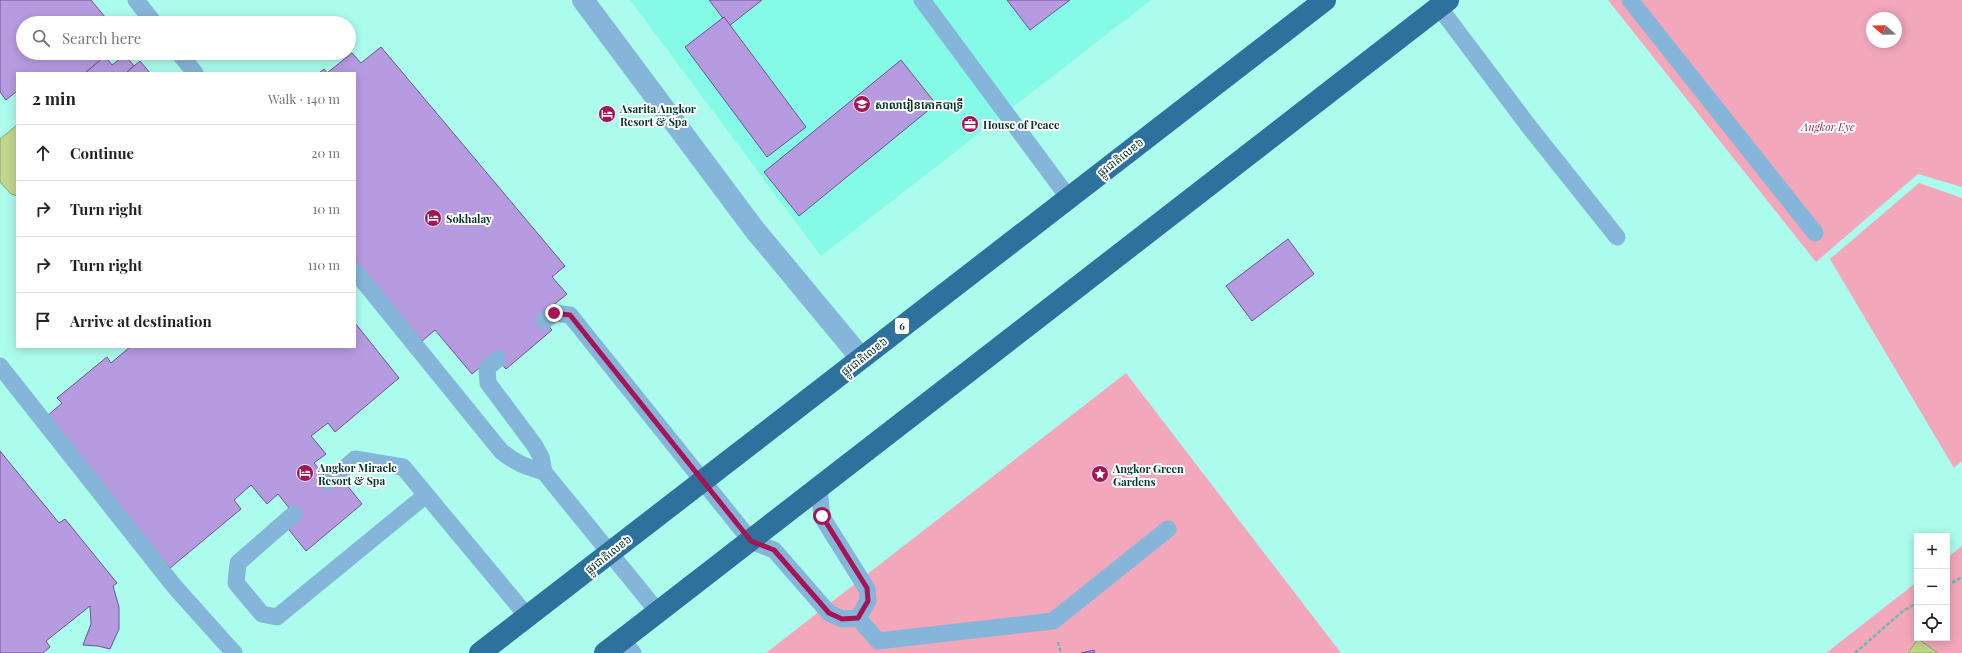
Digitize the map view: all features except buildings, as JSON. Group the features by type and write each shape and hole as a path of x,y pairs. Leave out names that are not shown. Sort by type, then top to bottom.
{"highway":[{"name":"ផ្លូវជាតិលេខ៦","path":"480,653 1068,197 1325,0"},
{"path":"605,653 628,646 658,612 819,489 1444,3"}],"street":[{"path":"583,0 754,229 861,358"}],"lane":[{"path":"136,0 149,16"},
{"path":"922,0 1068,197"},
{"path":"1630,0 1815,233"},
{"path":"1444,3 1527,124 1617,237"},
{"path":"184,60 194,72"},
{"path":"356,272 501,451 512,460 524,466 544,472"},
{"path":"544,321 554,313 570,315 751,541 774,550 829,613 842,619 858,618"},
{"path":"498,359 487,368 488,383 535,446 541,457 544,472 658,612"},
{"path":"0,366 174,586 234,653"},
{"path":"329,482 355,459 403,467 527,616"},
{"path":"819,489 822,516 867,588 868,601 858,618"},
{"path":"294,514 238,563 236,583 262,614 277,617 426,494"},
{"path":"858,618 878,642 1053,620 1168,529"}],"path":[{"path":"1950,584 1962,577"},
{"path":"1855,653 1903,611 1914,605"}],"shaded area":[{"name":"សាលារៀនគោកបាទ្រី","path":"630,0 1151,0 821,256"},
{"path":"16,126 16,196 11,194 0,182 0,139"},
{"path":"1917,641 1921,641 1938,653 1908,653"}],"green space":[{"name":"Angkor Eye","path":"1608,0 1962,0 1962,187 1918,174 1816,262"},
{"path":"1919,183 1962,198 1962,461 1954,468 1830,259"},
{"name":"Angkor Green Gardens","path":"1126,373 1341,653 766,653"},
{"path":"1962,546 1962,653 1826,653 1914,584 1914,641 1950,641 1950,556"}],"place":[{"name":"សាលារៀនគោកបាទ្រី","path":"862,104"},
{"name":"Asarita Angkor Resort & Spa","path":"607,114"},
{"name":"House of Peace","path":"970,124"},
{"name":"Sokhalay","path":"433,218"},
{"name":"Angkor Miracle Resort & Spa","path":"305,473"},
{"name":"Angkor Green Gardens","path":"1100,474"}],"route":[{"path":"554,313 570,315 751,541 774,550 829,613 842,619 858,618 868,601 867,588 822,516"}]}
